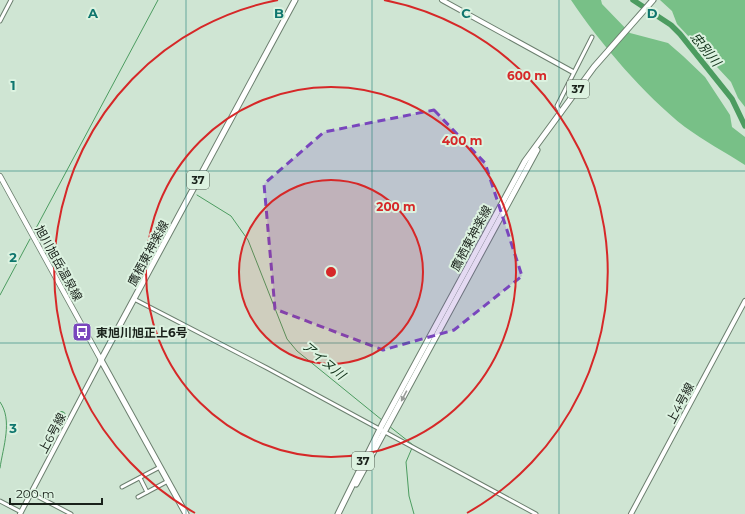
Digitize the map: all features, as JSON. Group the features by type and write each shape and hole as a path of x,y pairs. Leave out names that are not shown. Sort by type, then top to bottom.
{"main road":[{"name":"鷹栖東神楽線","path":"101,360 295,0"},
{"name":"鷹栖東神楽線","path":"338,514 346,498 366,469 388,421 542,140 594,67 653,0"},
{"name":"旭川旭岳温泉線","path":"0,176 101,360"},
{"path":"101,360 186,514"}],"street":[{"path":"0,21 11,0"},
{"path":"442,0 573,72"},
{"path":"561,113 557,106 592,37"},
{"path":"134,299 384,429 412,448 536,514"},
{"name":"上4号線","path":"631,514 745,301"},
{"name":"上6号線","path":"20,513 101,360"},
{"path":"122,487 160,467"},
{"path":"140,478 147,492"},
{"path":"138,497 168,481"},
{"path":"31,493 71,514"},
{"path":"0,501 20,513"}],"highlighted area":[{"path":"434,110 485,163 522,276 454,330 383,350 275,309 264,184 324,132"}],"shaded area":[{"path":"571,0 601,0 602,4 630,33 668,43 683,56 705,77 730,115 732,127 745,137 745,165 685,127 654,100 609,50"},
{"path":"660,0 745,0 745,107 738,98 731,82 677,24 672,11"},
{"path":"59,411 63,411 65,412 65,420 59,421 56,418 56,414"}],"waterway":[{"path":"35,230 158,0"},
{"name":"忠別川","path":"633,0 671,25 680,34 732,99 745,126"},
{"name":"アイヌ川","path":"197,195 231,216 248,240 287,339 297,351 382,420"},
{"path":"0,295 30,239"},
{"path":"0,402 4,409 7,425 0,468"},
{"name":"アイヌ川","path":"389,426 413,445"},
{"name":"アイヌ川","path":"412,448 406,462 409,496 414,514"}],"place":[{"name":"東旭川旭正上6号","path":"82,332"}]}
